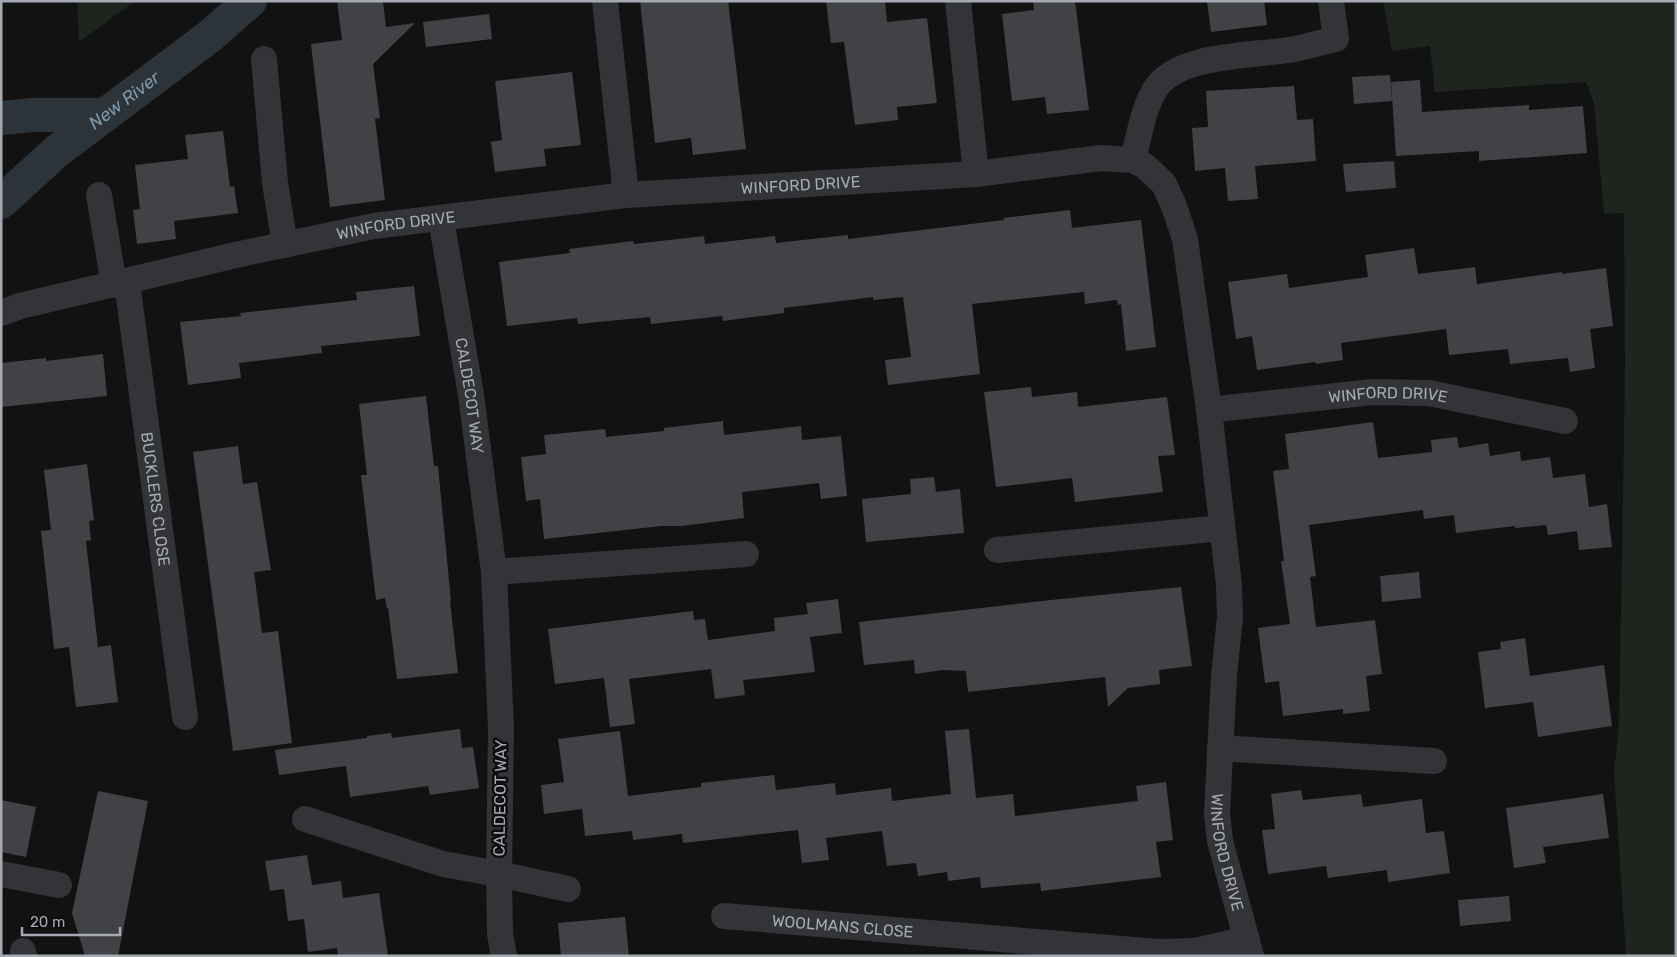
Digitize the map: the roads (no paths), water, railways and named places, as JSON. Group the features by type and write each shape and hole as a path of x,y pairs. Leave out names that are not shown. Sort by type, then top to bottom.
{"street":[{"path":"605,1 626,195"},
{"path":"958,1 976,174"},
{"path":"1133,160 1149,100 1156,87 1166,78 1176,71 1199,62 1291,50 1336,39 1331,1"},
{"path":"264,59 275,182 285,245"},
{"name":"WINFORD DRIVE","path":"1,313 20,306 240,254 374,226 626,195 976,174 1101,158 1133,160 1145,166 1164,184 1185,239 1209,410 1229,585 1230,616 1224,676 1216,813 1220,841 1249,947"},
{"name":"BUCKLERS CLOSE","path":"99,195 120,283 184,717"},
{"name":"CALDECOT WAY","path":"441,219 472,396 494,572 501,728 500,934 504,956"},
{"name":"WINFORD DRIVE","path":"1209,410 1372,392 1429,393 1565,420"},
{"path":"997,550 1222,528"},
{"path":"494,572 746,554"},
{"path":"1220,748 1434,761"},
{"name":"CALDECOT WAY","path":"305,818 443,864 568,889"},
{"path":"1,874 59,885"},
{"name":"WOOLMANS CLOSE","path":"724,916 962,946 1158,952 1249,947"}],"waterway":[{"name":"New River","path":"1,202 57,151 210,36 250,1"},
{"path":"1,118 33,115 105,115"}]}
